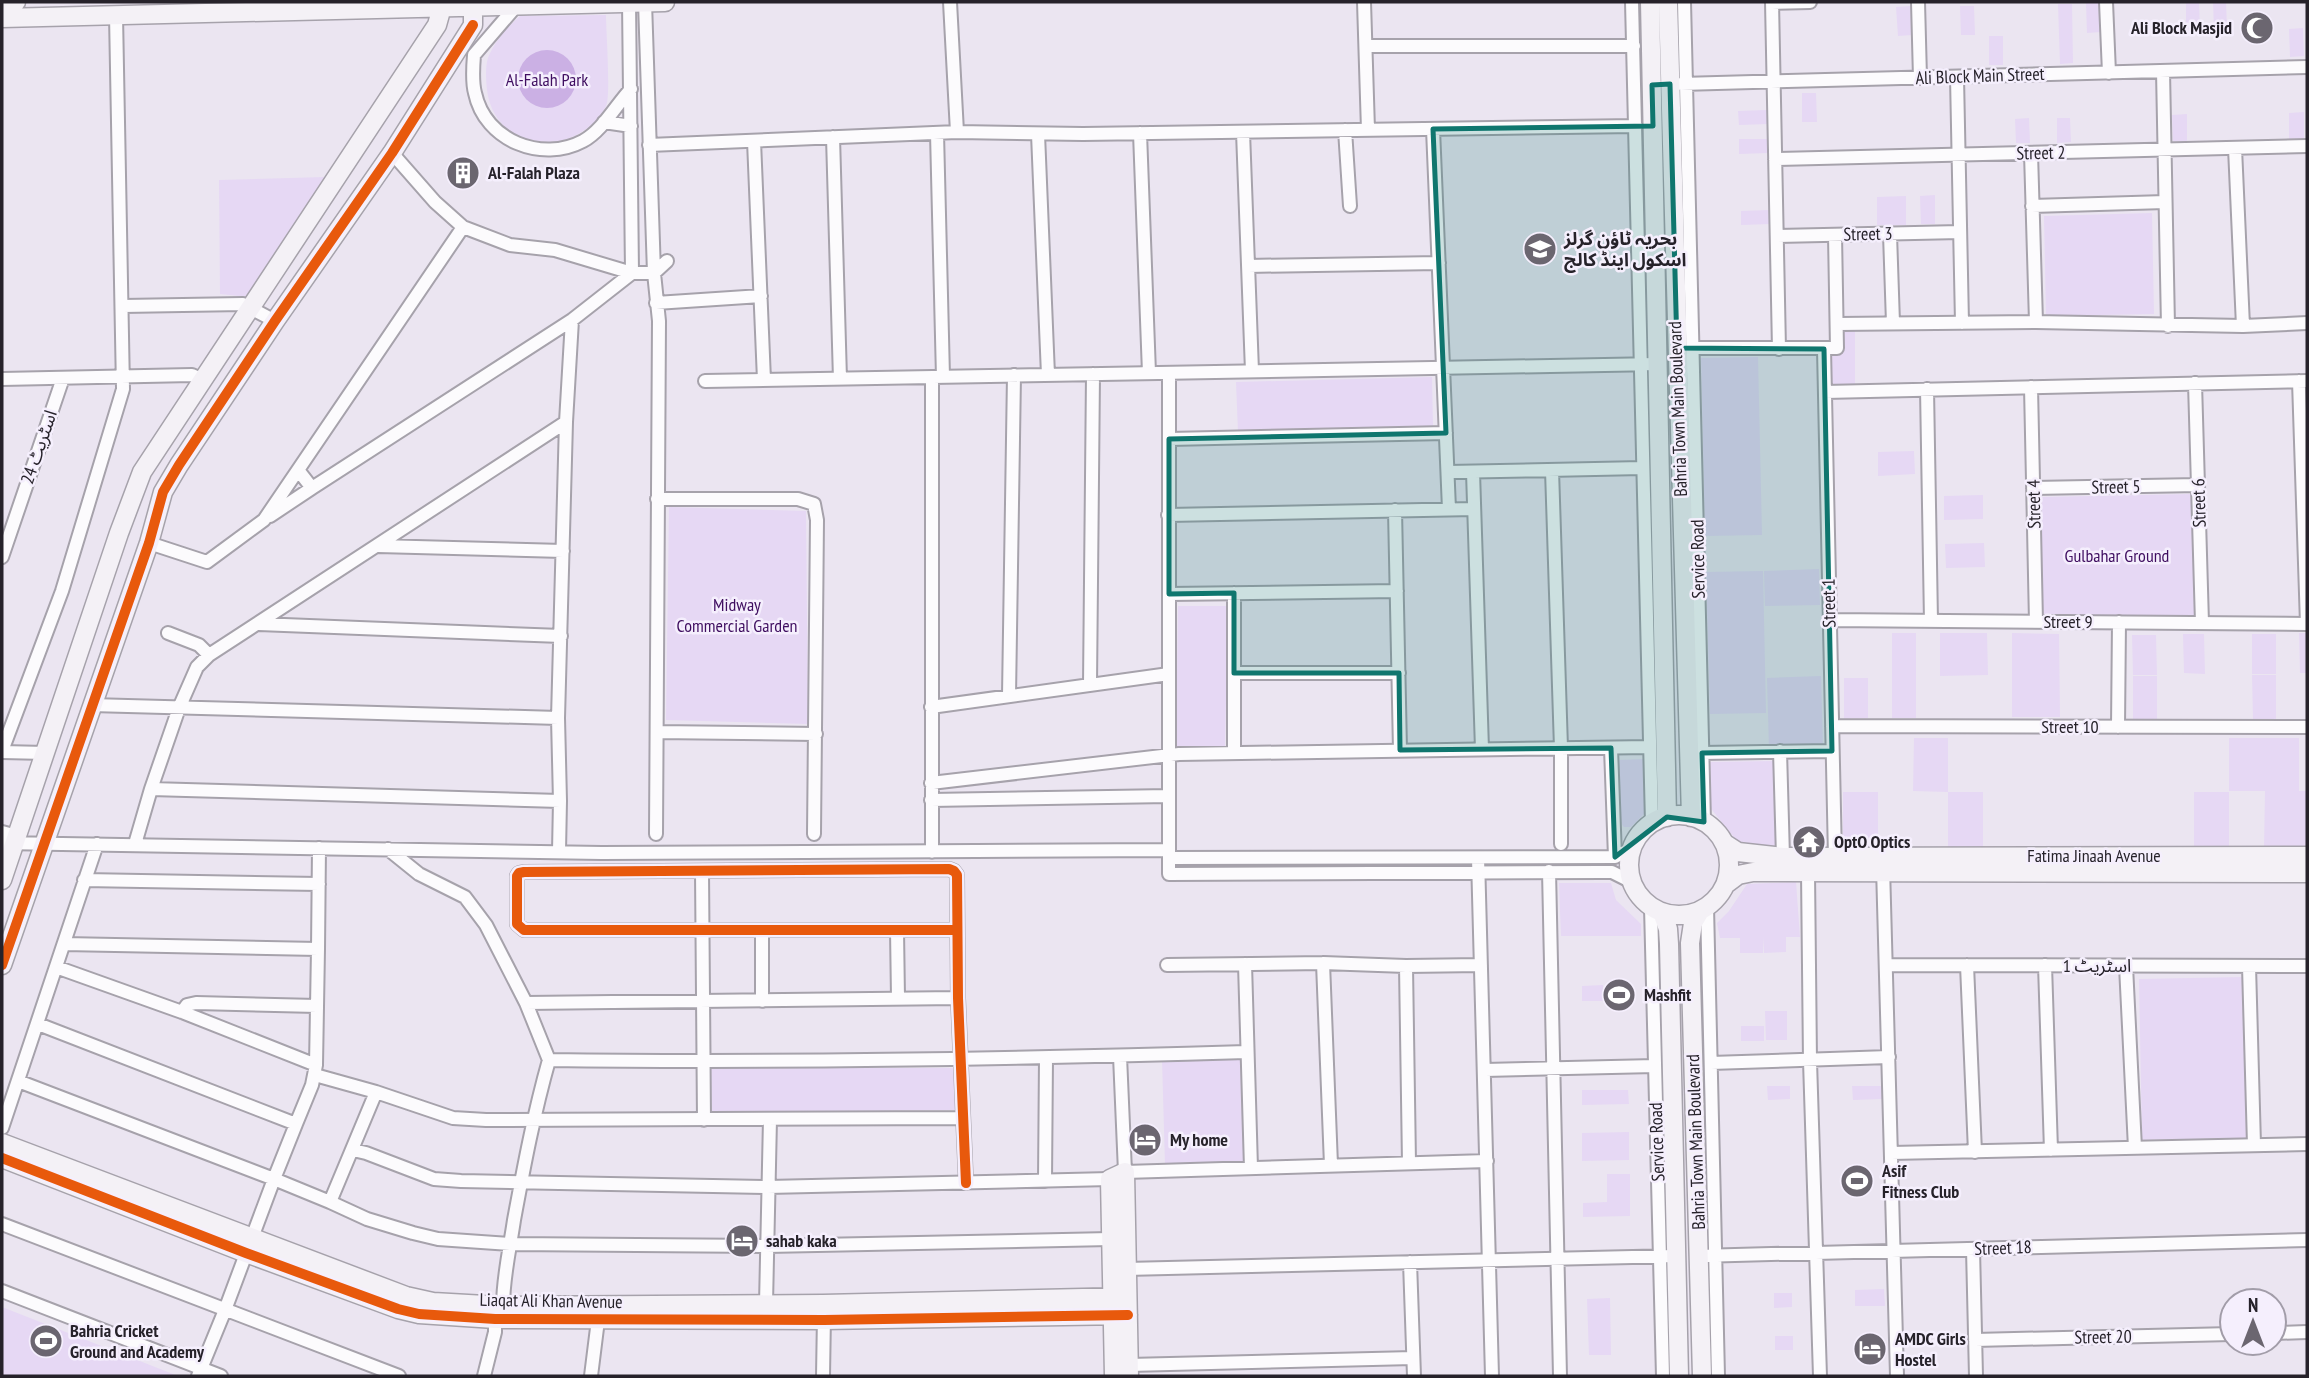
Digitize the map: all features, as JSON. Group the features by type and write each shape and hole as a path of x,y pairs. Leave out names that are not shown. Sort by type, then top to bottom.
{"street":[{"path":"2,2 16,2"},
{"path":"632,273 631,89 637,2"},
{"path":"637,2 649,145 654,273 659,321 656,834"},
{"path":"2,18 665,2"},
{"path":"950,2 957,132"},
{"path":"1364,2 1368,130"},
{"path":"1632,2 1649,364 1643,468 1650,747 1660,820"},
{"name":"Bahria Town Main Boulevard","path":"1650,2 1669,84 1649,364 1660,820"},
{"name":"Bahria Town Main Boulevard","path":"1668,2 1669,84 1688,354 1697,819"},
{"path":"1669,84 1684,2"},
{"path":"1779,349 1772,2 1810,2"},
{"path":"1918,2 1920,78"},
{"path":"2106,2 2109,72"},
{"path":"474,55 518,5"},
{"path":"473,6 475,93 482,111 493,127 508,139 526,147 545,150 582,142 596,133 631,89"},
{"path":"4,869 9,839 46,753 142,472 437,25 442,7"},
{"path":"46,753 2,751 62,591 123,388 116,15"},
{"path":"2,965 149,543 163,492 275,321 392,153 473,25"},
{"path":"1366,46 1634,46"},
{"name":"Ali Block Main Street","path":"1669,84 2307,67"},
{"path":"2163,71 2168,326"},
{"path":"1957,77 1962,323"},
{"path":"604,122 631,126"},
{"path":"649,145 957,132 1038,134 1636,126"},
{"path":"1433,129 1449,509"},
{"path":"1345,130 1350,206"},
{"path":"1244,132 1252,371"},
{"path":"932,852 937,133"},
{"path":"1140,133 1149,373"},
{"path":"1038,134 1048,375"},
{"path":"833,138 840,379"},
{"path":"754,141 764,380"},
{"name":"Street 2","path":"1775,159 2307,146"},
{"path":"2235,148 2244,326"},
{"path":"392,153 435,202 463,226 510,244 555,250 632,273 654,273 667,261"},
{"path":"2031,153 2035,322"},
{"path":"2032,206 2165,202"},
{"path":"264,520 463,226"},
{"name":"Street 3","path":"1777,236 1960,232"},
{"path":"1688,354 1837,348 1835,234"},
{"path":"1890,234 1893,323"},
{"path":"1248,266 1440,263"},
{"path":"149,543 207,562 312,488 572,320 632,273"},
{"path":"656,303 761,296"},
{"path":"123,306 243,304 275,321"},
{"path":"559,851 561,801 558,718 566,422 572,320"},
{"path":"1838,324 2035,322 2244,326 2307,323"},
{"name":"Street 1","path":"1824,349 1835,857"},
{"name":"Service Road","path":"1688,354 1702,753 1697,819"},
{"path":"705,381 1649,364"},
{"path":"1169,373 1169,874 1478,865 1615,857 1632,848"},
{"path":"1090,685 1093,374"},
{"path":"2,379 192,375 202,380"},
{"path":"1009,696 1014,375"},
{"name":"اسٹریٹ 24","path":"2,557 62,378"},
{"path":"1825,392 2303,381 2307,624"},
{"name":"Street 6","path":"2195,383 2202,623"},
{"name":"Street 4","path":"2031,387 2036,622"},
{"path":"1927,389 1931,621"},
{"path":"135,844 179,708 197,667 209,655 566,422"},
{"path":"1168,439 1446,433"},
{"path":"1448,472 1643,468"},
{"path":"298,470 312,488"},
{"path":"1552,470 1561,748 1561,844"},
{"path":"1473,472 1482,749"},
{"name":"Street 5","path":"2033,488 2198,485"},
{"path":"657,499 797,499 814,504 817,520 814,834"},
{"path":"1168,514 1474,509"},
{"path":"1395,510 1401,750"},
{"path":"378,546 563,551"},
{"path":"1168,594 1397,591"},
{"path":"1234,593 1234,752"},
{"name":"Street 9","path":"1830,620 2307,624"},
{"path":"2118,727 2119,622"},
{"path":"259,624 561,636"},
{"path":"168,633 199,645 209,655"},
{"path":"1234,673 1399,673"},
{"path":"931,707 1169,674"},
{"path":"91,705 558,718"},
{"name":"Street 10","path":"1832,726 2307,727"},
{"path":"656,732 816,734"},
{"path":"931,783 1169,755 1650,747"},
{"path":"1612,748 1615,857"},
{"path":"1780,751 1783,857"},
{"path":"1702,753 1832,751"},
{"path":"151,789 561,801"},
{"path":"931,800 1169,796"},
{"path":"1697,819 1712,827 1724,843 1729,863 1726,884 1721,893 1703,909 1681,915 1657,910 1643,900 1632,881 1629,865 1632,848 1637,838 1660,820 1697,819"},
{"path":"9,839 44,843 602,853 1169,854 1612,872 1632,881"},
{"name":"Fatima Jinaah Avenue","path":"1724,843 1738,852 1783,857 1835,857 1882,864 2307,873"},
{"path":"2,1128 97,844"},
{"path":"199,1372 315,1070 319,848"},
{"path":"388,849 419,874 465,897 486,925 526,1003 548,1060 532,1121 499,1313 484,1376"},
{"name":"Fatima Jinaah Avenue","path":"1726,884 1746,872 1808,872 1882,864 2307,856"},
{"path":"1882,864 1897,1376"},
{"path":"1478,865 1492,1376"},
{"path":"702,871 704,1120"},
{"path":"957,930 524,930 517,924 517,876 519,873 954,871 957,876 958,998 966,1183"},
{"path":"1549,871 1560,1376"},
{"path":"1808,872 1810,1061 1820,1376"},
{"path":"84,880 319,884"},
{"path":"1703,909 1711,1063 1707,1256 1718,1376"},
{"name":"Bahria Town Main Boulevard","path":"1702,1376 1707,1256 1690,943 1691,930 1703,909"},
{"name":"Bahria Town Main Boulevard","path":"1657,910 1666,923 1669,944 1668,1256 1679,1376"},
{"name":"Service Road","path":"1657,910 1655,1066 1668,1256 1663,1376"},
{"path":"762,930 762,1001"},
{"path":"897,930 898,998"},
{"path":"64,944 318,949"},
{"path":"1323,963 1331,1166"},
{"path":"1245,964 1251,1168"},
{"path":"1167,965 1481,965"},
{"name":"اسٹریٹ 1","path":"1886,965 2307,966"},
{"path":"1967,965 1975,1152"},
{"path":"2045,965 2051,1150"},
{"path":"1406,966 1409,1163"},
{"path":"2126,966 2135,1148"},
{"path":"2249,966 2254,1145"},
{"path":"56,967 182,1012 315,1070 453,1118 532,1121 963,1118"},
{"path":"526,1003 958,998"},
{"path":"182,1012 187,1005 196,1003 317,1006"},
{"path":"38,1024 296,1124"},
{"path":"548,1060 703,1062 1046,1058 1246,1052"},
{"path":"1114,1376 1126,1269 1118,1175 1120,1056"},
{"path":"1711,1063 1889,1057"},
{"path":"1045,1181 1046,1058"},
{"path":"1485,1070 1655,1066"},
{"path":"18,1081 274,1179 367,1219 438,1239 510,1244 767,1246 1110,1239"},
{"path":"330,1202 376,1092"},
{"path":"766,1304 770,1119"},
{"name":"Liaqat Ali Khan Avenue","path":"2,1143 248,1245"},
{"path":"1891,1153 2307,1144"},
{"path":"353,1150 435,1179 521,1184 768,1187 1045,1181 1251,1168 1487,1161"},
{"name":"Liaqat Ali Khan Avenue","path":"2,1158 248,1245 416,1299 459,1304 499,1313 598,1320 640,1312 766,1304 823,1312"},
{"path":"1118,1175 1110,1239 1129,1371 1413,1358"},
{"path":"2,1224 399,1376"},
{"name":"Street 18","path":"1707,1256 2307,1240"},
{"path":"1973,1249 1976,1376"},
{"path":"1126,1269 1668,1256"},
{"path":"1410,1262 1414,1376"},
{"path":"2,1291 199,1372 221,1376"},
{"name":"Liaqat Ali Khan Avenue","path":"499,1313 823,1312 1120,1306"},
{"path":"823,1312 823,1376"},
{"path":"591,1376 598,1320"},
{"path":"2288,1333 2307,1332"},
{"name":"Street 20","path":"1975,1340 2218,1334"}],"highlighted area":[{"path":"1670,84 1677,348 1824,349 1832,751 1702,753 1704,822 1667,817 1615,857 1611,748 1400,750 1399,673 1234,673 1234,593 1169,594 1169,439 1446,433 1433,129 1653,126 1652,85"}],"green space":[{"path":"2186,2 2199,2 2200,29 2186,29"},
{"path":"2213,2 2226,2 2227,28 2214,29"},
{"path":"2086,3 2100,3 2101,32 2087,33"},
{"path":"2058,4 2072,4 2073,63 2060,64"},
{"path":"1911,6 1912,35 1898,36 1896,7"},
{"path":"1960,6 1974,6 1975,35 1961,35"},
{"name":"Al-Falah Park","path":"606,15 607,100 598,118 580,133 550,143 521,138 509,130 491,106 486,78 488,58 506,30 520,16"},
{"path":"2303,28 2304,56 2290,57 2289,29"},
{"path":"1989,36 2003,36 2003,65 1989,65"},
{"path":"1802,93 1816,93 1817,122 1802,122"},
{"path":"1767,110 1768,124 1739,125 1738,111"},
{"path":"2304,112 2304,140 2289,141 2289,113"},
{"path":"2187,114 2187,143 2173,143 2172,115"},
{"path":"2029,118 2030,143 2016,143 2015,119"},
{"path":"2057,118 2070,118 2071,142 2057,143"},
{"path":"1739,139 1768,139 1768,153 1739,154"},
{"path":"325,177 249,297 220,294 219,180"},
{"path":"1935,195 1935,224 1921,224 1920,196"},
{"path":"1906,196 1906,225 1877,225 1877,197"},
{"path":"1770,210 1770,224 1741,225 1741,211"},
{"path":"2152,213 2154,314 2046,316 2044,216"},
{"path":"1842,331 1855,331 1855,384 1830,385 1830,355 1842,354"},
{"path":"1758,357 1762,535 1705,536 1701,358"},
{"path":"1432,377 1433,427 1238,432 1236,382"},
{"path":"1914,451 1915,474 1878,476 1878,452"},
{"name":"Gulbahar Ground","path":"2192,494 2194,615 2043,618 2040,497"},
{"path":"1983,495 1983,519 1944,520 1944,496"},
{"name":"Midway Commercial Garden","path":"669,507 806,511 808,724 666,720"},
{"path":"1984,543 1985,567 1946,568 1945,544"},
{"path":"1819,569 1820,605 1765,606 1764,571"},
{"path":"1763,571 1766,713 1710,714 1706,572"},
{"path":"1178,606 1228,606 1225,747 1176,749"},
{"path":"1892,633 1916,633 1916,718 1892,718"},
{"path":"1940,633 1987,633 1988,675 1940,676"},
{"path":"2012,633 2059,634 2060,717 2012,717"},
{"path":"2299,633 2307,633 2307,673 2300,673"},
{"path":"2183,634 2204,634 2205,674 2184,673"},
{"path":"2252,634 2276,634 2276,674 2252,674"},
{"path":"2132,635 2156,635 2157,675 2133,675"},
{"path":"2252,675 2276,675 2276,719 2253,720"},
{"path":"1821,676 1823,747 1769,749 1767,678"},
{"path":"2133,676 2157,676 2157,720 2133,720"},
{"path":"1844,678 1868,678 1868,718 1844,719"},
{"path":"1914,738 1948,738 1948,792 1913,791"},
{"path":"2229,738 2299,738 2299,791 2307,791 2307,849 2264,849 2265,791 2229,791"},
{"path":"1646,759 1647,811 1631,827 1624,827 1620,822 1618,760"},
{"path":"1774,761 1776,846 1741,846 1708,805 1707,762"},
{"path":"1843,792 1878,792 1878,849 1843,849"},
{"path":"1948,792 1983,792 1983,849 1948,849"},
{"path":"2194,792 2229,792 2229,849 2194,849"},
{"path":"1796,882 1800,937 1786,937 1786,952 1764,953 1764,937 1763,953 1740,953 1740,938 1720,938 1717,923 1729,911 1747,884"},
{"path":"1559,883 1611,883 1616,900 1641,924 1641,936 1561,936"},
{"path":"2243,977 2246,1138 2142,1140 2139,979"},
{"path":"1603,985 1603,1001 1582,1001 1582,986"},
{"path":"1765,1011 1787,1011 1787,1040 1766,1040"},
{"path":"1741,1026 1764,1026 1764,1041 1741,1041"},
{"path":"1240,1057 1245,1162 1165,1165 1162,1059"},
{"path":"708,1068 956,1068 956,1110 712,1113"},
{"path":"1767,1086 1790,1086 1790,1099 1768,1100"},
{"path":"1852,1086 1882,1086 1882,1099 1853,1100"},
{"path":"1582,1090 1628,1090 1629,1104 1582,1105"},
{"path":"1629,1132 1629,1160 1582,1161 1582,1133"},
{"path":"1607,1174 1630,1174 1630,1216 1583,1217 1583,1203 1607,1202"},
{"path":"1884,1289 1885,1306 1855,1306 1855,1290"},
{"path":"1774,1293 1792,1293 1792,1307 1774,1308"},
{"path":"1610,1298 1611,1355 1589,1355 1587,1299"},
{"name":"Bahria Cricket Ground and Academy","path":"2,1307 178,1376 2,1376"},
{"path":"1775,1336 1793,1336 1793,1350 1775,1350"}],"shaded area":[{"path":"541,50 553,50 568,58 576,73 576,85 568,100 553,108 541,108 526,100 518,85 518,73 526,58"}],"cycle path":[{"path":"2,965 149,543 163,492 275,321 392,153 473,25"},
{"path":"957,930 524,930 517,924 517,876 524,872 954,871 957,875 958,998 966,1183"},
{"path":"2,1158 246,1253 398,1309 419,1314 495,1319 824,1320 1128,1315"}],"place":[{"name":"Ali Block Masjid","path":"2257,28"},
{"name":"Al-Falah Plaza","path":"463,173"},
{"name":"بحریہ ٹاؤن گرلز اسکول اینڈ کالج","path":"1540,249"},
{"name":"OptO Optics","path":"1809,842"},
{"name":"Mashfit","path":"1619,995"},
{"name":"My home","path":"1145,1140"},
{"name":"Asif Fitness Club","path":"1857,1181"},
{"name":"sahab kaka","path":"742,1241"},
{"name":"Bahria Cricket Ground and Academy","path":"46,1341"},
{"name":"AMDC Girls Hostel","path":"1870,1349"}]}
